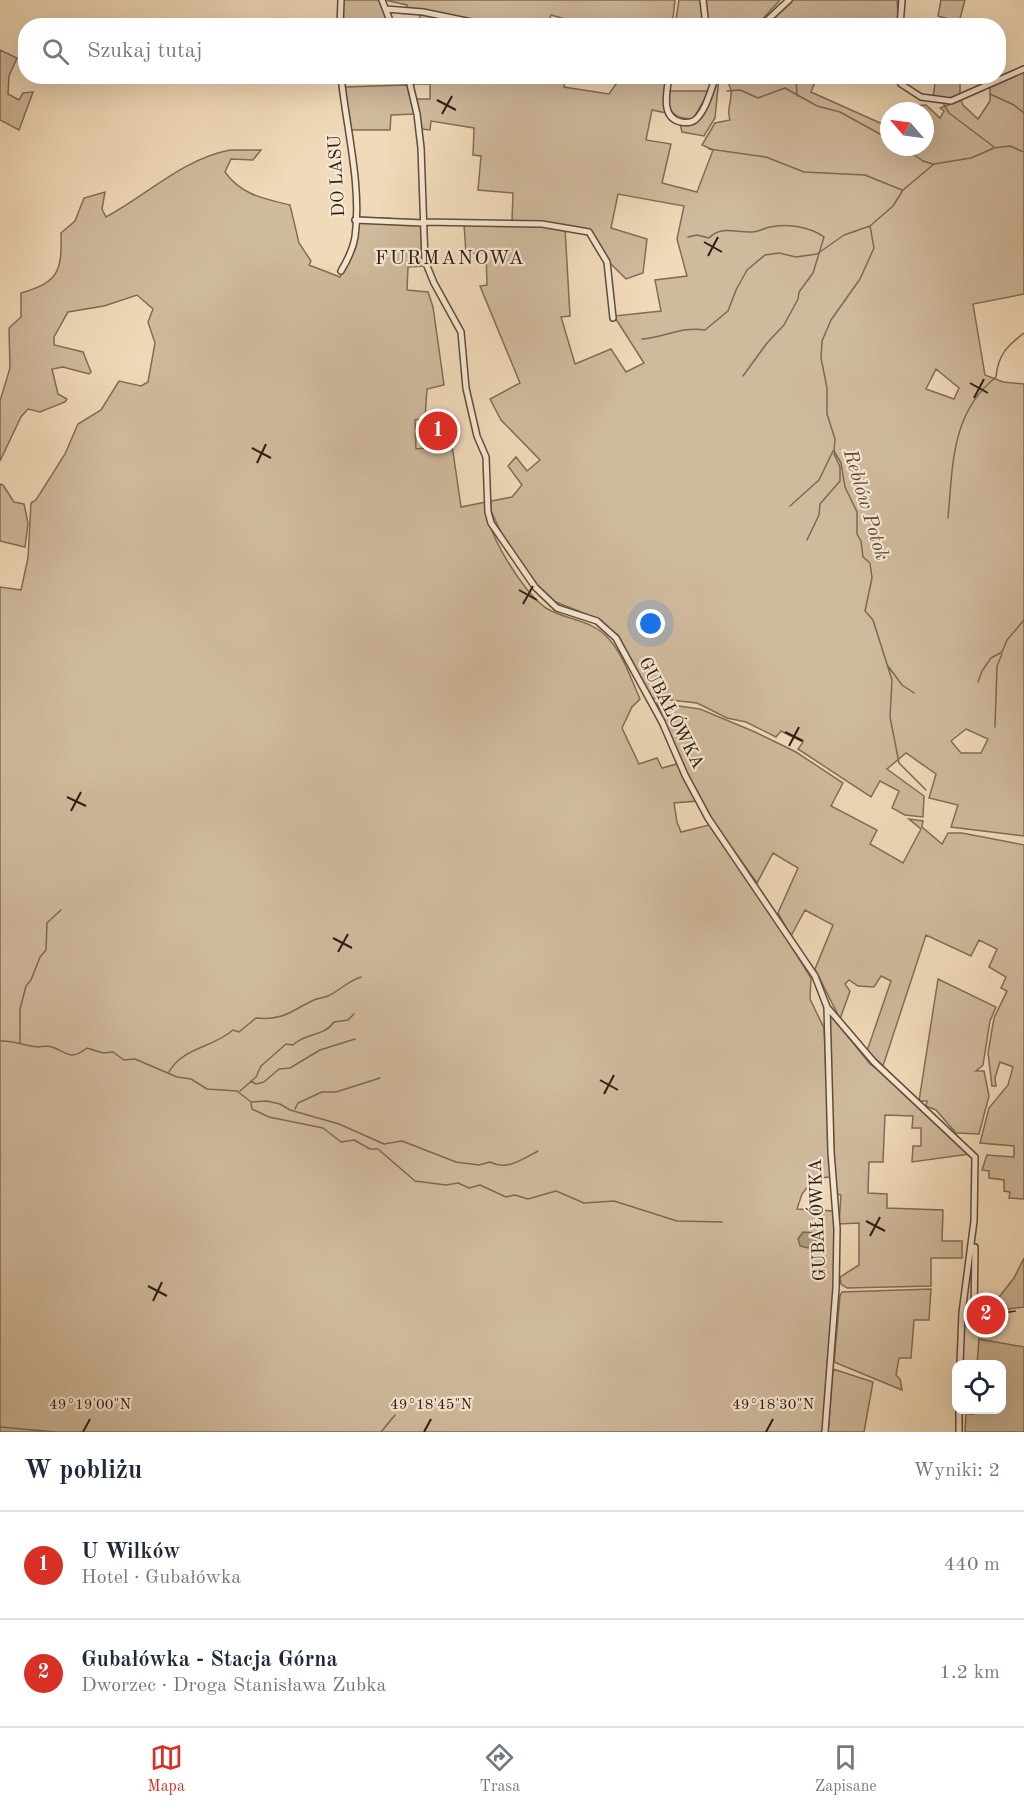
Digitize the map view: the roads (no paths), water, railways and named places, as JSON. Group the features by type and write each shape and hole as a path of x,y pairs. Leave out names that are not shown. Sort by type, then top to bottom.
{"street":[{"path":"340,18 341,0"},
{"path":"382,0 389,18"},
{"path":"703,0 705,18"},
{"path":"770,18 789,0"},
{"path":"901,18 902,0"},
{"path":"386,9 423,12 452,18"},
{"path":"1006,77 1024,69"},
{"name":"DO LASU","path":"341,271 353,247 355,220 352,147 342,84"},
{"name":"GUBAŁÓWKA","path":"410,84 417,114 421,148 425,261 434,284 461,332 466,388 477,436 486,457 488,512 491,523 535,587 557,608 597,621 616,638 662,722 685,775 708,818 815,976 827,1006 874,1062 975,1157 974,1221 962,1313 960,1360"},
{"path":"669,84 667,112 671,117 683,123 696,119 700,114 713,84"},
{"path":"901,84 921,97 951,101 990,84"},
{"path":"355,220 542,224 589,232 607,262 613,318"},
{"name":"GUBAŁÓWKA","path":"825,1432 836,1288 837,1229 831,1152 827,1006"},
{"path":"975,1247 974,1312 977,1329"},
{"path":"959,1414 959,1432"}],"waterway":[{"path":"796,84 797,96"},
{"path":"727,91 740,90 758,98 785,88 817,106 840,112 880,134"},
{"path":"990,94 1014,105 1024,113"},
{"path":"943,103 949,113 994,147"},
{"path":"642,339 689,329 705,330 728,311 747,270 765,255 779,253 796,257 817,254 844,235 870,226 893,206 903,190 934,164 971,158 994,148 1010,146 1024,152"},
{"path":"709,149 766,157 804,172 865,175 902,190"},
{"path":"916,156 933,164"},
{"path":"688,237 697,235 709,238 714,234 729,230 755,232 783,225 805,228 824,237 813,273 799,292 798,299 784,325 767,343 743,376"},
{"name":"Reblów Potok","path":"870,226 874,248 860,279 831,320 822,341 821,358 827,388 827,414 835,439 834,451 841,463 845,487 857,512 857,534 861,541 863,557 870,563 872,578 865,611 873,620 892,680 890,717 899,763 926,790"},
{"path":"948,518 954,459 962,423 981,391 996,377 1004,352 1024,333"},
{"path":"790,506 819,480 833,451"},
{"path":"807,540 819,515 820,504 840,481 840,467 834,454"},
{"path":"978,682 991,658 1002,652 1007,640 1024,620"},
{"path":"995,727 997,666 1002,654"},
{"path":"888,666 902,685 914,693"},
{"path":"20,1043 20,1009 26,986 31,980 40,957 46,950 47,923 61,910"},
{"path":"169,1072 182,1057 190,1052 217,1041 233,1030 239,1032 256,1018 274,1018 287,1014 314,1000 328,996 361,977"},
{"path":"240,1091 256,1077 261,1066 286,1044 293,1045 303,1038 320,1033 334,1022 348,1020 354,1014"},
{"path":"251,1081 256,1084 264,1082 279,1069 290,1068 320,1050 355,1039"},
{"path":"0,1041 28,1046 50,1046 73,1055 87,1048 103,1053 113,1052 124,1060 135,1059 177,1077 191,1079 207,1089 237,1091 251,1102 267,1101 280,1104 290,1110 339,1124 384,1144 402,1141 456,1162 479,1165 490,1162 509,1165 538,1151"},
{"path":"295,1109 298,1103 322,1092 336,1092 380,1078"},
{"path":"251,1103 252,1109 269,1117 323,1128 341,1142 354,1140 370,1149 378,1149 415,1181 446,1185 458,1183 469,1188 480,1185 506,1197 515,1195 528,1199 556,1191 584,1203 614,1201 677,1221 722,1222"},
{"path":"381,1432 395,1415"},
{"path":"0,1427 56,1432"}],"railway":[{"path":"986,1315 1024,1310"}],"place":[{"name":"U Wilków","path":"438,431"},
{"name":"Gubałówka - Stacja Górna","path":"986,1315"}],"district":[{"name":"FURMANOWA","path":"450,259"}]}
